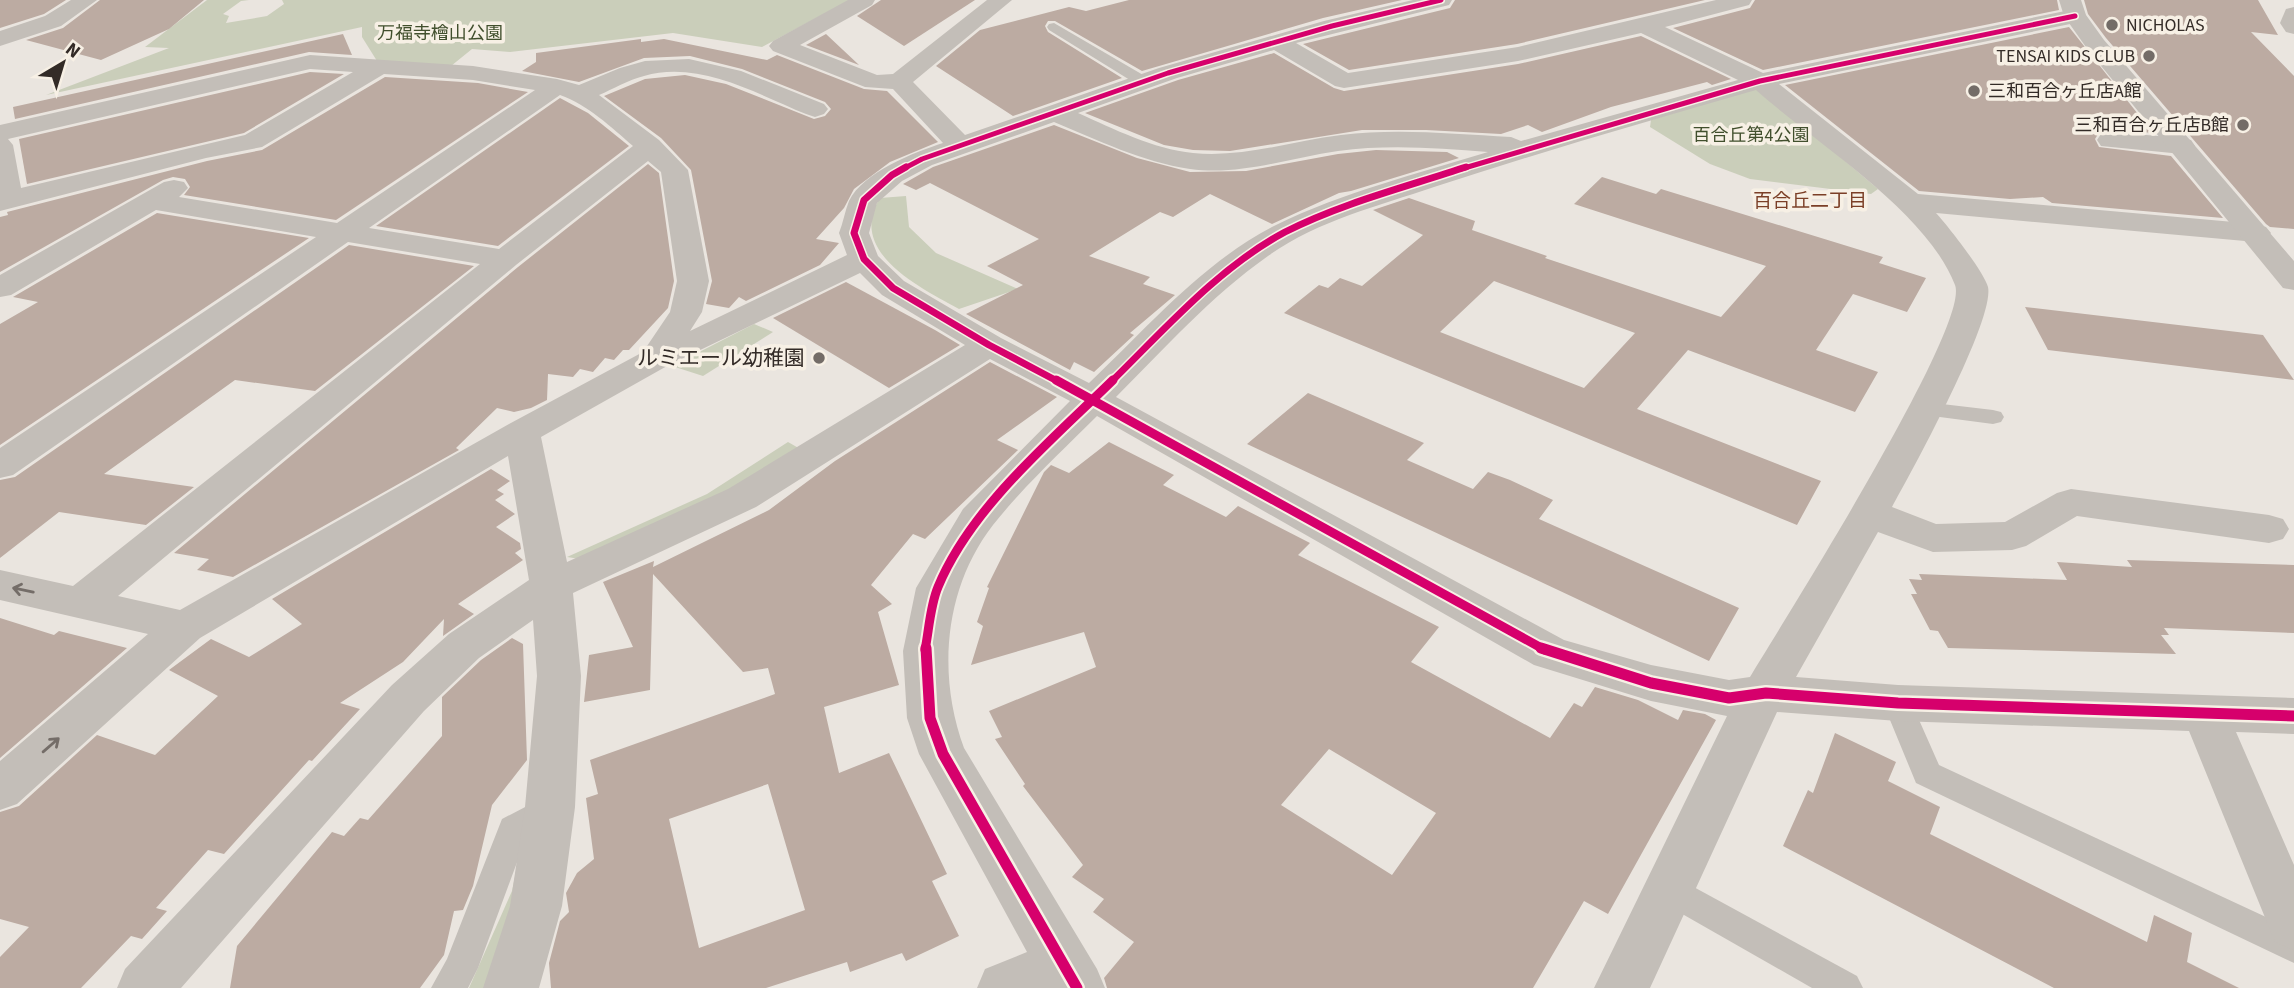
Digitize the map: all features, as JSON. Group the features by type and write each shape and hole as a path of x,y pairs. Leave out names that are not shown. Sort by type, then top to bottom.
{"street":[{"path":"0,39 53,21 86,0"},
{"path":"864,0 781,46 874,82 899,81 1001,0"},
{"path":"1441,0 1277,42 1144,82 922,159 892,175 864,200 854,233 864,259 893,288 989,345 1550,653 1651,683 1729,698 1766,693 1898,703 2294,716"},
{"path":"1277,42 1344,81 1518,54 1644,26 1741,0"},
{"path":"1005,988 1069,976 943,754 930,718 925,651 937,588 977,518 1209,286 1258,248 1286,232 1342,208 1529,147 1759,81 2073,8 2182,146 2294,281"},
{"path":"2294,14 2291,23 2294,27"},
{"path":"1622,988 1745,726 1869,513 1925,409 1970,307 1972,287 1942,237 1910,202 1759,81 1644,26"},
{"path":"0,133 310,62 383,65 504,76 568,90 619,120 674,170 693,281 686,312 655,359"},
{"path":"0,466 342,232 568,90 645,68 687,64 731,75 816,109"},
{"path":"0,288 383,65"},
{"path":"899,81 960,145"},
{"path":"1055,113 1154,152 1192,161 1237,162 1361,141 1444,141 1529,147"},
{"path":"2110,140 2182,146"},
{"path":"0,145 4,201 205,150 253,142"},
{"path":"81,603 505,259 650,146"},
{"path":"152,201 505,259"},
{"path":"1910,202 2256,233"},
{"path":"0,790 185,627 522,432 655,359 729,326 864,259"},
{"path":"145,988 408,698 464,646 551,586 742,498 989,345"},
{"path":"511,988 536,906 550,807 559,676 551,586 522,432"},
{"path":"1869,513 1933,538 2012,536 2071,502 2269,529"},
{"path":"0,585 185,627"},
{"path":"2204,712 2294,925"}],"lane":[{"path":"1054,27 1144,82"},
{"path":"1925,409 1993,417"},
{"path":"1898,703 1927,774 2294,947"},
{"path":"449,988 461,968 513,829 550,807"},
{"path":"1668,888 1845,988"}],"green space":[{"name":"万福寺檜山公園","path":"207,0 249,0 241,1 223,14 229,16 226,23 267,16 284,4 282,0 850,0 762,47 673,33 510,52 472,49 451,66 377,61 362,37 362,27 46,95 169,48 145,47"},
{"name":"百合丘第4公園","path":"1753,89 1764,92 1878,189 1871,194 1750,179 1710,164 1650,127 1651,120"},
{"path":"906,196 909,227 936,253 1018,289 959,309 908,279 892,266 880,251 873,235 872,217 880,198"},
{"path":"754,324 773,332 703,376 672,366"},
{"path":"788,442 802,450 749,482 586,560 567,557 707,494"},
{"path":"521,848 519,893 489,988 469,988 512,891"}],"building":[{"path":"0,0 66,0 44,14 0,28"},
{"path":"100,0 204,0 169,29 101,60 26,40 63,28"},
{"path":"881,0 975,0 904,46 857,16"},
{"path":"1129,0 1402,0 1323,18 1142,71 1055,21 1048,21 1045,26 1048,32 1122,78 1013,116 936,66 980,30 1069,7 1086,11"},
{"path":"1455,0 1705,0 1517,44 1349,70 1303,44 1450,8"},
{"path":"1755,0 2057,0 2059,10 1763,70 1673,28 1750,8"},
{"path":"2084,0 2258,0 2278,35 2251,32 2294,76 2294,229 2270,227 2266,224 2106,38 2088,14"},
{"path":"2069,27 2153,133 2110,129 2100,131 2095,139 2099,147 2171,156 2223,218 2052,203 2043,197 2010,199 1919,191 1785,85"},
{"path":"343,34 352,55 309,52 15,119 13,107"},
{"path":"826,34 859,65 806,45"},
{"path":"1641,36 1731,79 1712,85 1707,82 1611,107 1542,132 1528,125 1501,134 1362,130 1230,151 1193,150 1164,145 1085,113 1178,80 1274,53 1334,88 1344,91 1518,64"},
{"path":"641,39 641,42 664,39 767,60 777,55 864,89 887,91 938,142 890,162 854,189 844,208 816,239 839,243 820,265 746,301 739,297 729,308 706,304 712,281 691,170 661,138 604,96 645,79 685,75 726,84 814,119 825,116 831,109 825,102 742,69 690,56 644,58 579,82 522,71 536,62 536,53"},
{"path":"310,72 344,74 244,133 27,184 19,139"},
{"path":"385,77 478,83 528,92 336,220 184,195 190,187 185,179 173,177 163,180 0,272 0,217 8,215 7,212 207,161 262,150"},
{"path":"560,98 588,113 629,146 498,246 376,226"},
{"path":"1054,125 1137,158 1190,172 1246,171 1338,154 1376,150 1447,152 1459,158 1339,193 1272,224 1210,194 1173,217 1160,212 1089,256 1150,277 1143,284 1175,295 1130,333 1134,335 1094,372 1074,362 1070,370 966,314 1023,285 987,266 1039,239 930,183 916,190 903,184 933,167"},
{"path":"648,164 659,173 674,281 668,308 629,350 623,350 614,360 605,358 593,372 580,369 573,377 548,374 547,400 514,412 497,408 456,448 459,450 233,577 197,570 209,559 174,553 518,267"},
{"path":"1602,177 1656,194 1661,189 1883,257 1879,263 1926,278 1907,312 1853,294 1816,350 1878,372 1855,412 1688,350 1637,409 1821,481 1797,525 1284,313 1319,285 1328,288 1340,278 1362,286 1423,235 1373,210 1409,198 1475,221 1472,230 1547,256 1545,258 1721,317 1766,266 1574,204","holes":["1494,281 1635,333 1584,388 1440,332"]},
{"path":"157,213 309,238 0,445 0,324 38,302 13,297"},
{"path":"349,245 474,266 315,391 235,380 104,474 194,487 146,525 59,512 0,558 0,480 15,477"},
{"path":"846,282 960,345 889,388 773,318"},
{"path":"2025,307 2263,335 2294,380 2048,350"},
{"path":"990,362 1057,397 997,440 1018,450 925,539 913,534 871,585 892,604 878,612 899,685 824,707 839,773 889,753 947,874 932,881 959,936 906,961 902,953 850,972 847,962 766,988 551,988 549,963 560,921 569,912 566,893 577,873 594,859 586,798 598,794 590,760 775,694 768,668 743,672 653,574 650,690 584,702 589,655 633,647 603,582 654,561 653,567 769,510 835,461","holes":["768,784 805,910 699,948 669,819"]},
{"path":"1308,393 1424,443 1407,460 1473,489 1488,472 1510,480 1553,500 1539,519 1739,608 1709,661 1247,444"},
{"path":"1109,442 1174,475 1163,485 1226,517 1238,506 1310,543 1298,555 1439,627 1411,662 1550,738 1574,703 1582,707 1595,687 1638,700 1678,720 1683,710 1705,714 1716,720 1608,914 1584,901 1533,988 1107,988 1104,978 1134,942 1093,912 1104,899 1072,877 1083,865 1023,786 1025,784 995,739 1002,737 989,711 1096,667 1084,632 971,665 983,626 977,622 989,588 987,587 1044,472 1051,465 1069,473","holes":["1329,749 1436,813 1392,875 1281,805"]},
{"path":"491,469 510,481 497,490 504,494 495,500 515,514 496,527 520,543 521,549 515,553 523,560 458,604 474,614 443,636 444,619 403,662 340,703 360,709 312,761 309,760 224,854 208,850 156,908 167,911 142,939 131,936 81,988 0,988 0,957 29,927 0,919 0,812 19,806 97,735 155,755 218,696 169,670 211,639 249,657 302,624 272,599"},
{"path":"2127,560 2294,565 2294,633 2164,628 2169,635 2161,635 2176,654 1948,648 1938,631 1930,630 1911,594 1917,594 1909,579 1922,580 1919,574 2067,580 2057,562 2132,567"},
{"path":"0,618 54,635 59,631 127,648 0,758"},
{"path":"512,638 523,644 527,760 492,805 473,886 463,910 454,911 444,955 420,988 230,988 237,946 332,832 344,836 360,818 368,820 442,736 442,697 481,660"},
{"path":"1835,733 1896,762 1888,781 1940,807 1930,834 2147,942 2154,915 2192,933 2187,962 2239,988 2054,988 1783,846 1808,790 1813,793"}],"cycle path":[{"path":"1441,0 1332,26 1168,73 922,159 892,175 864,200 854,233 864,259 893,288 989,345 1119,413 1550,653 1651,683 1729,698 1766,693 1898,703 2294,716"},
{"path":"1077,988 943,754 930,718 925,651 937,588 977,518 1035,456 1209,286 1258,249 1286,232 1342,208 1529,147 1760,81 2075,16"}],"place":[{"name":"NICHOLAS","path":"2112,25"},
{"name":"TENSAI KIDS CLUB","path":"2149,56"},
{"name":"三和百合ヶ丘店A館","path":"1974,91"},
{"name":"三和百合ヶ丘店B館","path":"2243,125"},
{"name":"ルミエール幼稚園","path":"819,358"}],"district":[{"name":"百合丘二丁目","path":"1810,200"}]}
